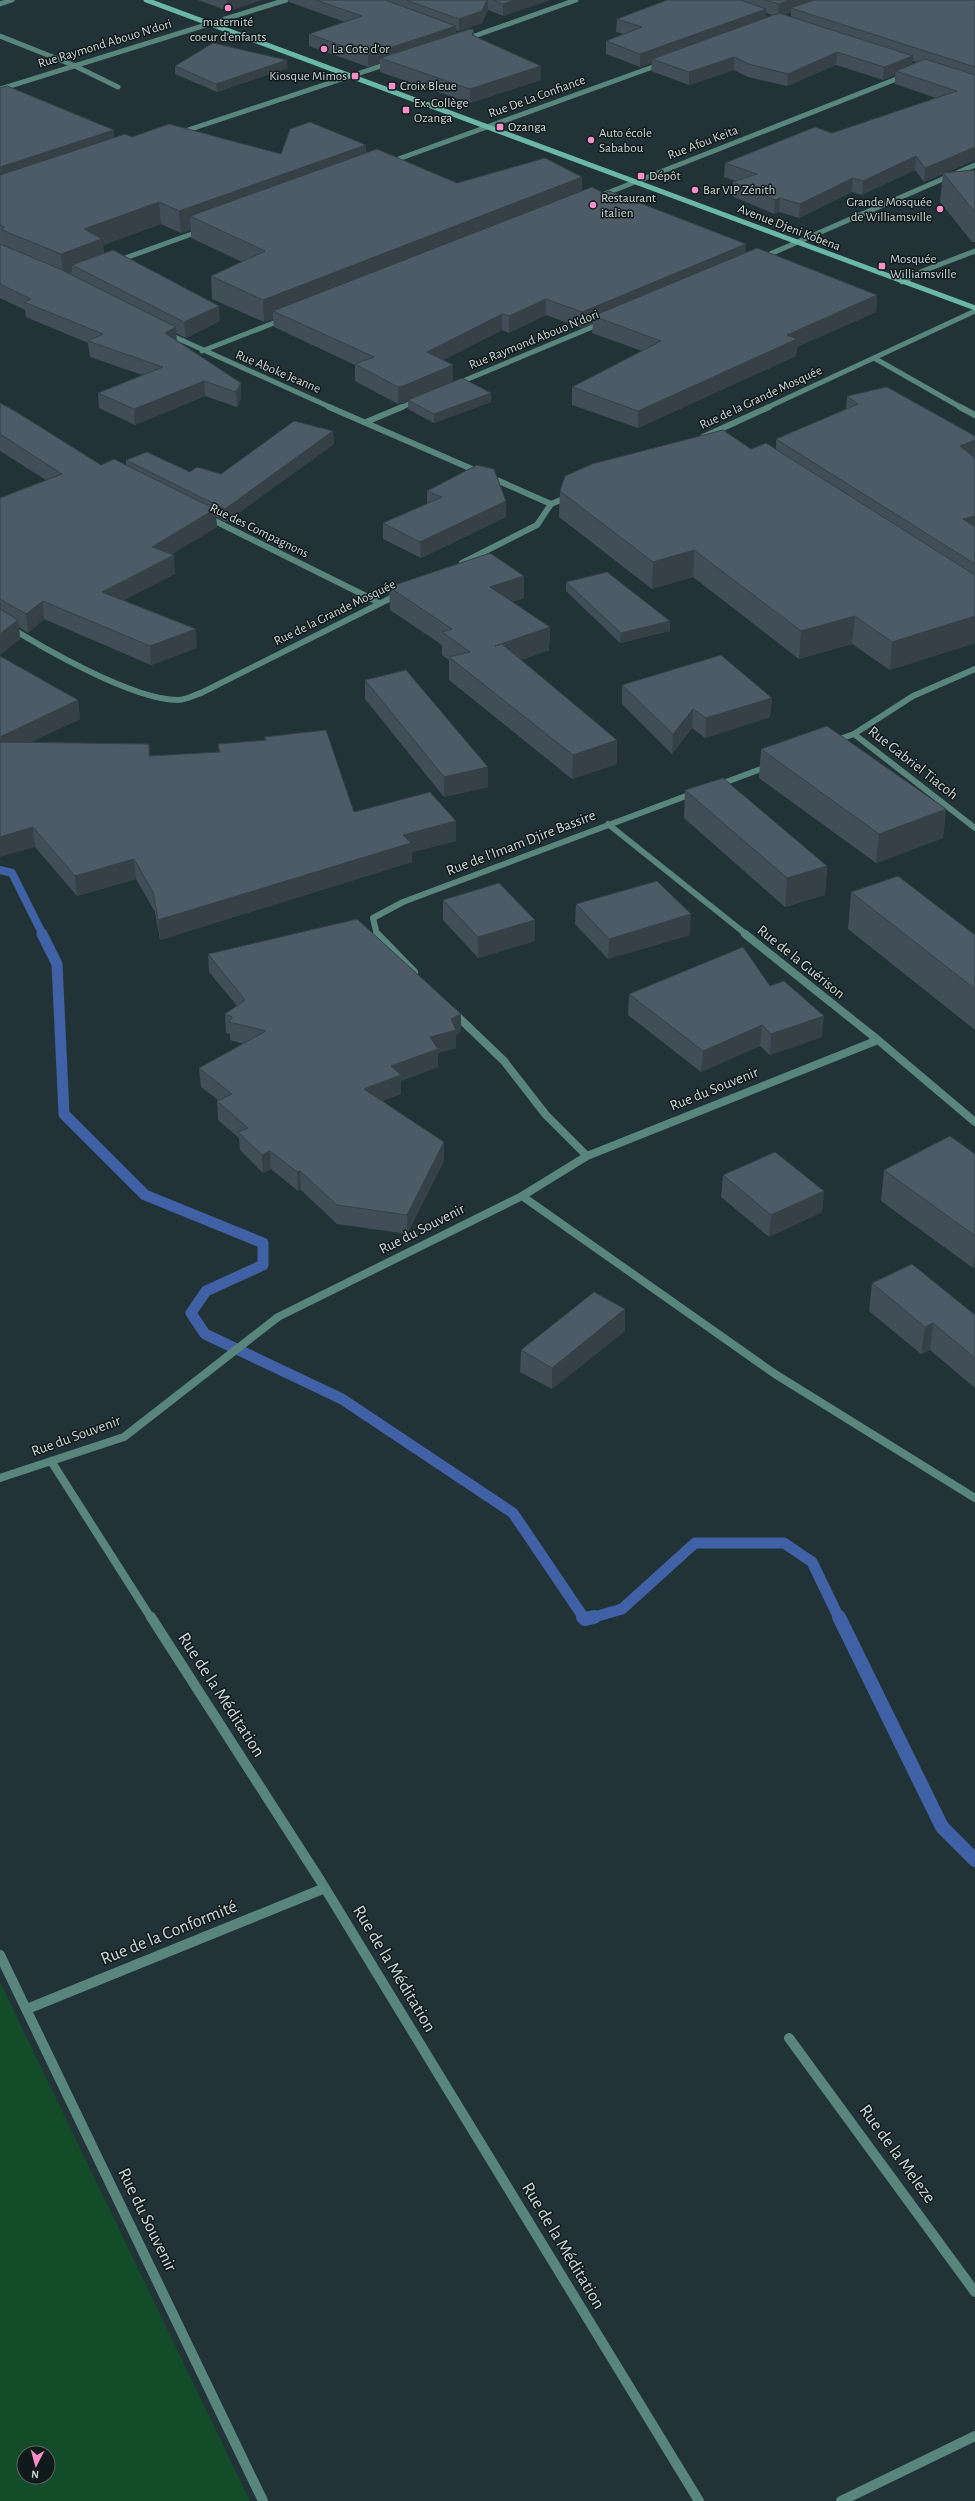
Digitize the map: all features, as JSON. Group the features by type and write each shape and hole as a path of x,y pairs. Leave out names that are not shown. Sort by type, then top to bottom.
{"street":[{"path":"0,4 12,0"},
{"name":"Avenue Djeni Kobena","path":"146,0 975,310"},
{"name":"Rue Raymond Abouo N'dori","path":"0,89 73,65 286,0"},
{"path":"460,38 467,38 576,0"},
{"path":"0,36 73,65 118,87"},
{"path":"170,136 394,62"},
{"name":"Rue De La Confiance","path":"386,164 666,62"},
{"name":"Rue Afou Keita","path":"599,196 907,75"},
{"path":"753,261 975,165"},
{"path":"107,264 203,230"},
{"path":"902,282 923,271 975,251"},
{"name":"Rue de la Grande Mosquée","path":"694,441 975,310"},
{"path":"202,351 290,317"},
{"name":"Rue Raymond Abouo N'dori","path":"453,385 607,322"},
{"name":"Rue Aboke Jeanne","path":"160,330 202,351 551,504"},
{"path":"874,358 975,415"},
{"path":"366,422 424,397"},
{"path":"715,432 722,436"},
{"path":"456,566 537,525 551,504 572,495"},
{"name":"Rue des Compagnons","path":"201,515 380,603"},
{"name":"Rue de la Grande Mosquée","path":"0,621 19,634 115,681 153,695 178,700 201,693 407,590"},
{"path":"824,745 854,734 913,696 975,669"},
{"name":"Rue Gabriel Tiacoh","path":"854,734 975,828"},
{"path":"712,787 780,762"},
{"name":"Rue de l'Imam Djire Bassire","path":"422,980 377,935 373,918 403,902 608,824 705,790"},
{"name":"Rue de la Guérison","path":"608,824 878,1040 975,1122"},
{"path":"445,1003 504,1061 546,1115 587,1156"},
{"name":"Rue du Souvenir","path":"0,1478 124,1437 278,1318 522,1196 587,1156 878,1040"},
{"path":"522,1196 774,1374 975,1498"},
{"name":"Rue de la Méditation","path":"51,1461 325,1888 700,2501"},
{"name":"Rue de la Conformité","path":"27,2009 325,1888"},
{"name":"Rue du Souvenir","path":"0,1955 263,2501"},
{"name":"Rue de la Meleze","path":"789,2038 975,2292"},
{"path":"841,2501 975,2436"}],"green space":[{"path":"0,1982 250,2501 0,2501"}],"building":[{"path":"316,0 385,0 456,26 368,55 309,34 362,16"},
{"path":"406,0 487,0 482,11 459,19"},
{"path":"493,0 515,0 503,4"},
{"path":"667,0 740,0 766,9 640,54 606,41 642,27 617,19"},
{"path":"765,0 790,0 779,4"},
{"path":"814,0 975,0 975,67 791,8"},
{"path":"779,13 913,56 884,67 837,52 788,74 749,64 734,57 689,72 652,59"},
{"path":"470,29 474,30 472,35 541,66 470,89 380,58"},
{"path":"213,43 287,60 216,84 175,66"},
{"path":"925,59 975,75 975,147 925,168 916,156 863,181 853,178 800,204 780,198 775,200 733,182 757,174 725,163 815,127 832,133 957,91 896,71"},
{"path":"7,86 114,130 0,167 0,88"},
{"path":"310,122 366,145 179,211 159,202 84,229 102,239 61,254 2,230 4,227 0,225 0,175 125,134 132,137 169,124 281,154 290,129"},
{"path":"377,149 457,183 545,158 582,177 263,300 211,276 265,251 190,216"},
{"path":"975,170 975,212 943,173"},
{"path":"592,187 603,193 609,191 746,244 582,312 546,299 509,316 502,314 427,352 453,365 398,387 355,364 374,357 273,311"},
{"path":"0,244 60,269 176,327 165,333 241,383 236,392 204,381 134,409 98,393 163,367 88,341 103,334 24,302 31,299 0,284"},
{"path":"757,248 877,295 787,335 797,339 638,411 572,387 661,341 593,316"},
{"path":"113,250 219,306 184,322 72,265"},
{"path":"462,378 491,393 434,414 408,400"},
{"path":"887,387 975,436 975,440 960,446 975,458 975,516 963,519 975,527 975,564 776,439 858,404 847,396"},
{"path":"0,403 101,465 114,459 215,509 152,547 174,555 102,592 196,629 150,646 43,601 26,614 0,599 0,498 62,474 0,434"},
{"path":"294,421 333,431 225,509 126,460 147,452 190,472 197,467 221,474"},
{"path":"723,430 751,449 766,443 975,575 975,616 892,642 855,616 801,631 694,550 653,562 560,491 565,476 592,464"},
{"path":"477,465 494,469 506,501 420,542 383,523 442,497 427,491"},
{"path":"490,553 524,576 490,587 550,627 495,646 502,644 617,740 573,755 449,657 470,652 442,632 452,629 389,587"},
{"path":"607,572 670,621 621,633 566,582"},
{"path":"0,609 18,620 0,634"},
{"path":"721,655 772,698 706,718 693,709 673,734 622,685"},
{"path":"0,656 78,700 0,737"},
{"path":"406,670 488,767 444,777 365,680"},
{"path":"827,726 946,809 879,834 761,749"},
{"path":"326,730 354,812 430,792 456,821 403,835 411,843 158,920 153,892 134,859 75,876 33,827 0,837 0,742 149,744 149,756 220,752 218,744 267,740 264,737"},
{"path":"723,778 827,866 787,878 685,790"},
{"path":"898,876 975,935 975,989 851,892"},
{"path":"657,881 691,914 609,939 576,904"},
{"path":"499,883 535,920 478,937 443,900"},
{"path":"357,919 461,1014 451,1019 456,1030 430,1037 438,1049 391,1066 401,1075 364,1089 444,1142 407,1215 337,1205 300,1171 297,1172 270,1151 262,1155 238,1132 248,1128 217,1101 232,1094 199,1068 266,1031 229,1022 232,1017 225,1014 245,1000 208,954"},
{"path":"743,947 770,986 784,981 824,1016 771,1034 762,1025 703,1051 629,994"},
{"path":"950,1136 975,1154 975,1236 884,1170"},
{"path":"775,1152 824,1191 771,1215 723,1175"},
{"path":"912,1264 975,1315 975,1358 933,1323 925,1327 872,1283"},
{"path":"594,1292 625,1309 552,1368 521,1350"}],"waterway":[{"path":"0,870 12,873 43,935"},
{"path":"42,934 57,964 64,1114 145,1195 263,1243 263,1265 206,1291 191,1313 205,1334 342,1399 513,1513 584,1618"},
{"path":"591,1618 622,1609 695,1543 784,1543 812,1562 839,1618"},
{"path":"584,1618 594,1617"},
{"path":"839,1617 942,1827 975,1860"}],"place":[{"name":"maternité coeur d'enfants","path":"228,8"},
{"name":"La Cote d'or","path":"324,49"},
{"name":"Kiosque Mimos","path":"355,76"},
{"name":"Croix Bleue","path":"392,86"},
{"name":"Ex. Collège Ozanga","path":"406,110"},
{"name":"Ozanga","path":"500,127"},
{"name":"Auto école Sababou","path":"591,140"},
{"name":"Dépôt","path":"641,176"},
{"name":"Bar VIP Zénith","path":"695,190"},
{"name":"Restaurant italien","path":"593,205"},
{"name":"Grande Mosquée de Williamsville","path":"940,209"},
{"name":"Mosquée Williamsville","path":"882,266"}]}
